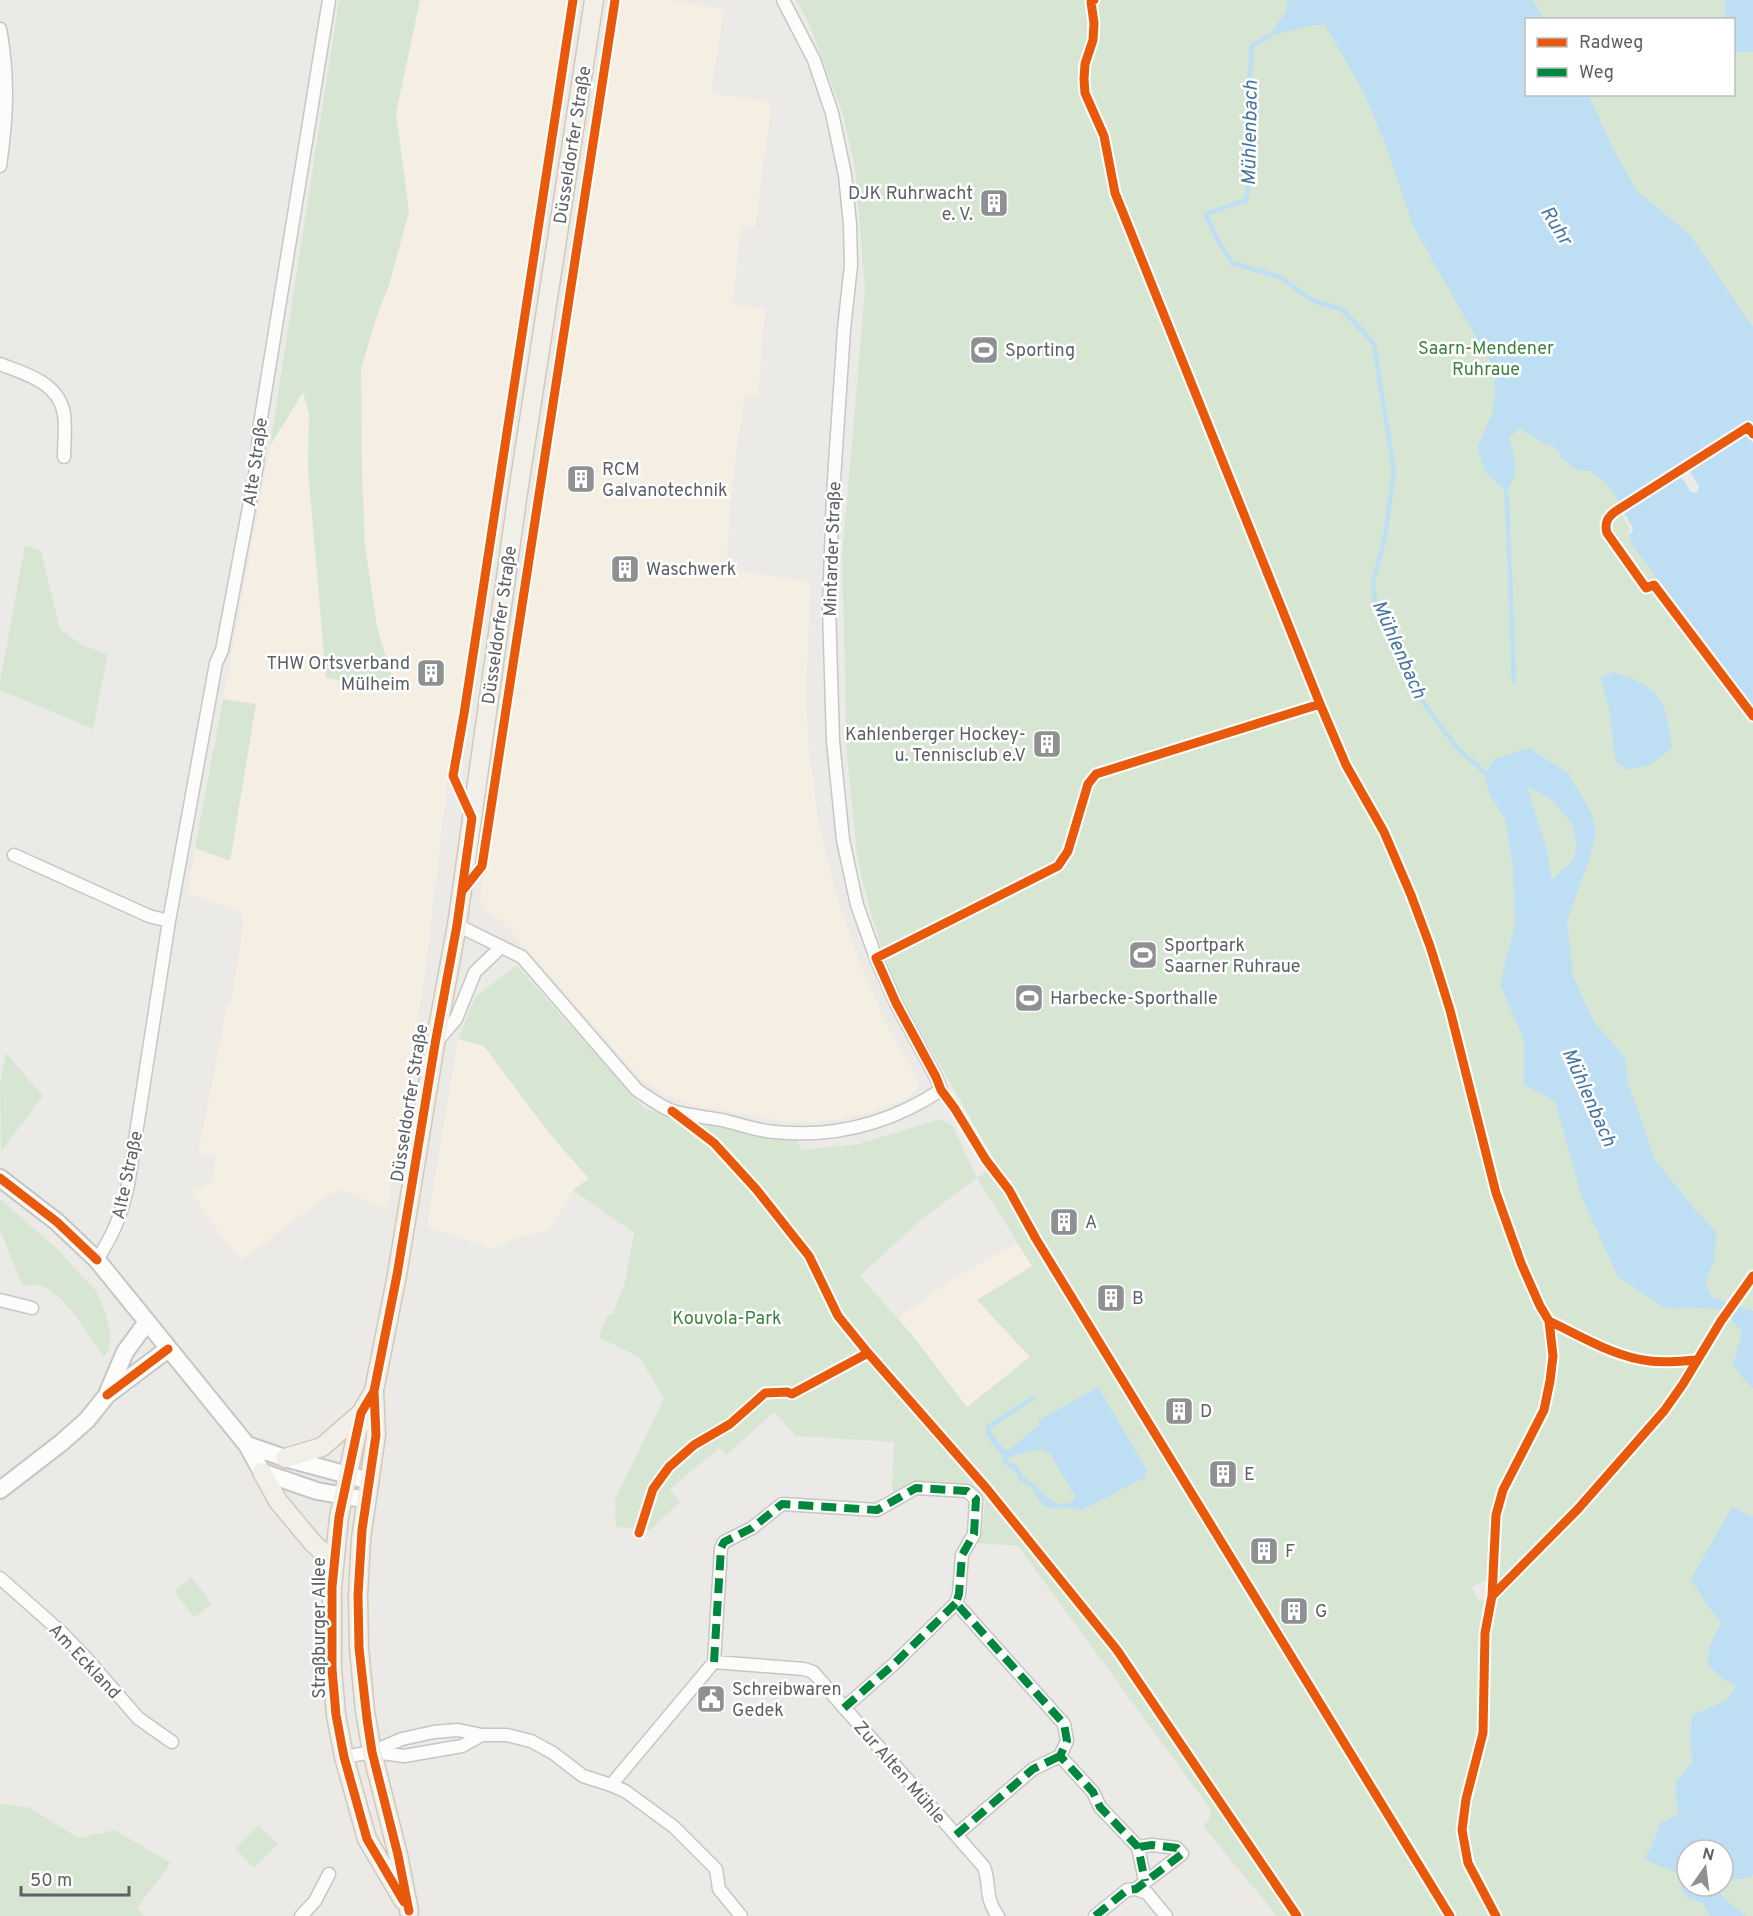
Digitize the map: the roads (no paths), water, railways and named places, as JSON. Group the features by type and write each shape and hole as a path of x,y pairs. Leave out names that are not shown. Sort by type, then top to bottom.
{"main road":[{"name":"Düsseldorfer Straße","path":"370,1481 376,1435 374,1391 397,1275 435,1044 458,925 485,717 518,492 594,0"},
{"path":"0,1178 57,1222 97,1260 248,1444 278,1501 313,1543 334,1563"},
{"path":"107,1395 125,1352 147,1322"},
{"path":"0,1490 87,1420 107,1395 168,1349"},
{"name":"Düsseldorfer Straße","path":"348,1476 361,1413 374,1391"},
{"path":"285,1458 322,1447 361,1413"},
{"path":"248,1444 285,1458 370,1481"},
{"path":"262,1472 309,1489 367,1500"},
{"name":"Straßburger Allee","path":"348,1476 339,1517 334,1563 332,1670 336,1715 344,1757 367,1839 411,1913"},
{"name":"Straßburger Allee","path":"370,1481 361,1539 358,1595 359,1648 365,1711 372,1752 411,1913"}],"street":[{"name":"Alte Straße","path":"97,1260 112,1235 121,1213 128,1185 169,921 216,663 222,650 257,465 259,430 329,0"},
{"name":"Mintarder Straße","path":"501,947 522,957 637,1090 652,1101 672,1110 774,1132 840,1131 877,1122 918,1105 940,1090 936,1077 896,1002 876,958 857,905 843,840 833,741 829,607 833,495 844,328 851,265 850,224 845,176 832,113 814,60 783,0"},
{"path":"0,29 7,76 7,121 0,166"},
{"path":"0,364 41,381 56,393 64,412 64,457"},
{"path":"14,855 149,916 169,921"},
{"path":"435,1044 456,1019 475,972 501,947 458,925"},
{"path":"0,1300 32,1308"},
{"path":"610,1785 714,1662 721,1548 724,1542 752,1528 782,1504 877,1510 916,1488 968,1491 976,1499 974,1534 962,1555 959,1594 956,1603 1064,1724 1067,1741 1060,1756 1093,1792 1100,1807 1138,1847 1140,1885 1166,1916"},
{"name":"Am Eckland","path":"0,1578 61,1632 138,1718 172,1742"},
{"name":"Zur Alten Mühle","path":"844,1708 956,1603"},
{"name":"Zur Alten Mühle","path":"714,1662 804,1669 813,1672 984,1867 987,1875 988,1899 998,1916"},
{"path":"344,1757 372,1752 402,1739 434,1732 458,1730 482,1735 507,1735 531,1741 553,1753 583,1776 625,1791 674,1827 716,1869 718,1889 741,1916"},
{"path":"372,1752 404,1756 462,1746 482,1735"},
{"name":"Zur Alten Mühle","path":"956,1835 1033,1769 1060,1756"},
{"path":"1095,1916 1127,1890 1140,1885 1182,1854 1177,1848 1152,1845 1138,1847"},
{"path":"301,1916 315,1901 328,1874"}],"water":[{"name":"Ruhr","path":"1287,0 1532,0 1544,18 1525,18 1525,96 1589,96 1612,147 1637,191 1691,236 1753,327 1753,708 1632,545 1629,534 1633,528 1610,487 1591,471 1576,470 1559,456 1560,452 1520,428 1509,438 1515,460 1515,472 1506,491 1484,470 1478,447 1492,414 1495,370 1414,228 1386,146 1364,93 1325,25 1314,25 1269,36 1287,10"},
{"path":"1725,0 1753,0 1753,52 1735,52 1735,18 1724,18"},
{"path":"1614,672 1652,690 1664,707 1672,748 1650,765 1626,770 1615,760 1609,709 1600,677"},
{"path":"1529,748 1568,773 1591,812 1596,832 1589,860 1567,921 1573,976 1595,1024 1625,1057 1627,1080 1655,1160 1716,1232 1715,1257 1706,1283 1712,1297 1753,1311 1753,1389 1733,1365 1742,1332 1724,1310 1692,1307 1673,1309 1662,1306 1618,1277 1581,1195 1555,1101 1524,1085 1524,1041 1500,983 1515,926 1513,869 1505,819 1490,795 1484,774 1495,759","holes":["1527,787 1551,799 1573,825 1577,848 1572,861 1552,880 1547,850"]},
{"path":"1098,1387 1147,1470 1144,1478 1082,1510 1066,1507 1056,1509 1042,1505 1032,1488 1018,1479 1017,1473 1003,1463 1003,1457 985,1433 988,1427 1003,1448 1008,1451 1039,1425 1038,1421","holes":["1041,1449 1050,1454 1075,1496 1074,1501 1065,1504 1052,1501 1022,1476 1016,1464 1007,1461 1011,1456"]},
{"path":"1732,1507 1753,1517 1753,1875 1747,1878 1735,1879 1735,1838 1675,1838 1675,1873 1644,1859 1652,1846 1660,1823 1678,1815 1675,1782 1692,1763 1690,1739 1692,1715 1727,1700 1736,1685 1723,1679 1708,1665 1709,1646 1721,1623 1691,1579"},
{"path":"1688,1898 1724,1898 1746,1916 1711,1916 1702,1903"}],"waterway":[{"name":"Mühlenbach","path":"1269,36 1252,46 1245,139 1250,178 1246,200 1206,214 1216,237 1232,263 1280,277 1312,300 1343,310 1374,344 1394,471 1385,537 1373,582 1375,601 1416,693 1457,748 1488,775"},
{"path":"1506,491 1514,681"},
{"path":"988,1427 1033,1398"}],"place":[{"name":"DJK Ruhrwacht e. V.","path":"994,203"},
{"name":"Sporting","path":"984,350"},
{"name":"RCM Galvanotechnik","path":"581,479"},
{"name":"Waschwerk","path":"625,569"},
{"name":"THW Ortsverband Mülheim","path":"431,673"},
{"name":"Kahlenberger Hockey- u. Tennisclub e.V","path":"1047,744"},
{"name":"Sportpark Saarner Ruhraue","path":"1143,955"},
{"name":"Harbecke-Sporthalle","path":"1029,998"},
{"name":"A","path":"1064,1222"},
{"name":"B","path":"1111,1298"},
{"name":"D","path":"1179,1411"},
{"name":"E","path":"1223,1474"},
{"name":"F","path":"1264,1551"},
{"name":"G","path":"1294,1611"},
{"name":"Schreibwaren Gedek","path":"711,1699"}],"park label":[{"name":"Saarn-Mendener Ruhraue","path":"1486,358"},
{"name":"Kouvola-Park","path":"727,1318"}]}
